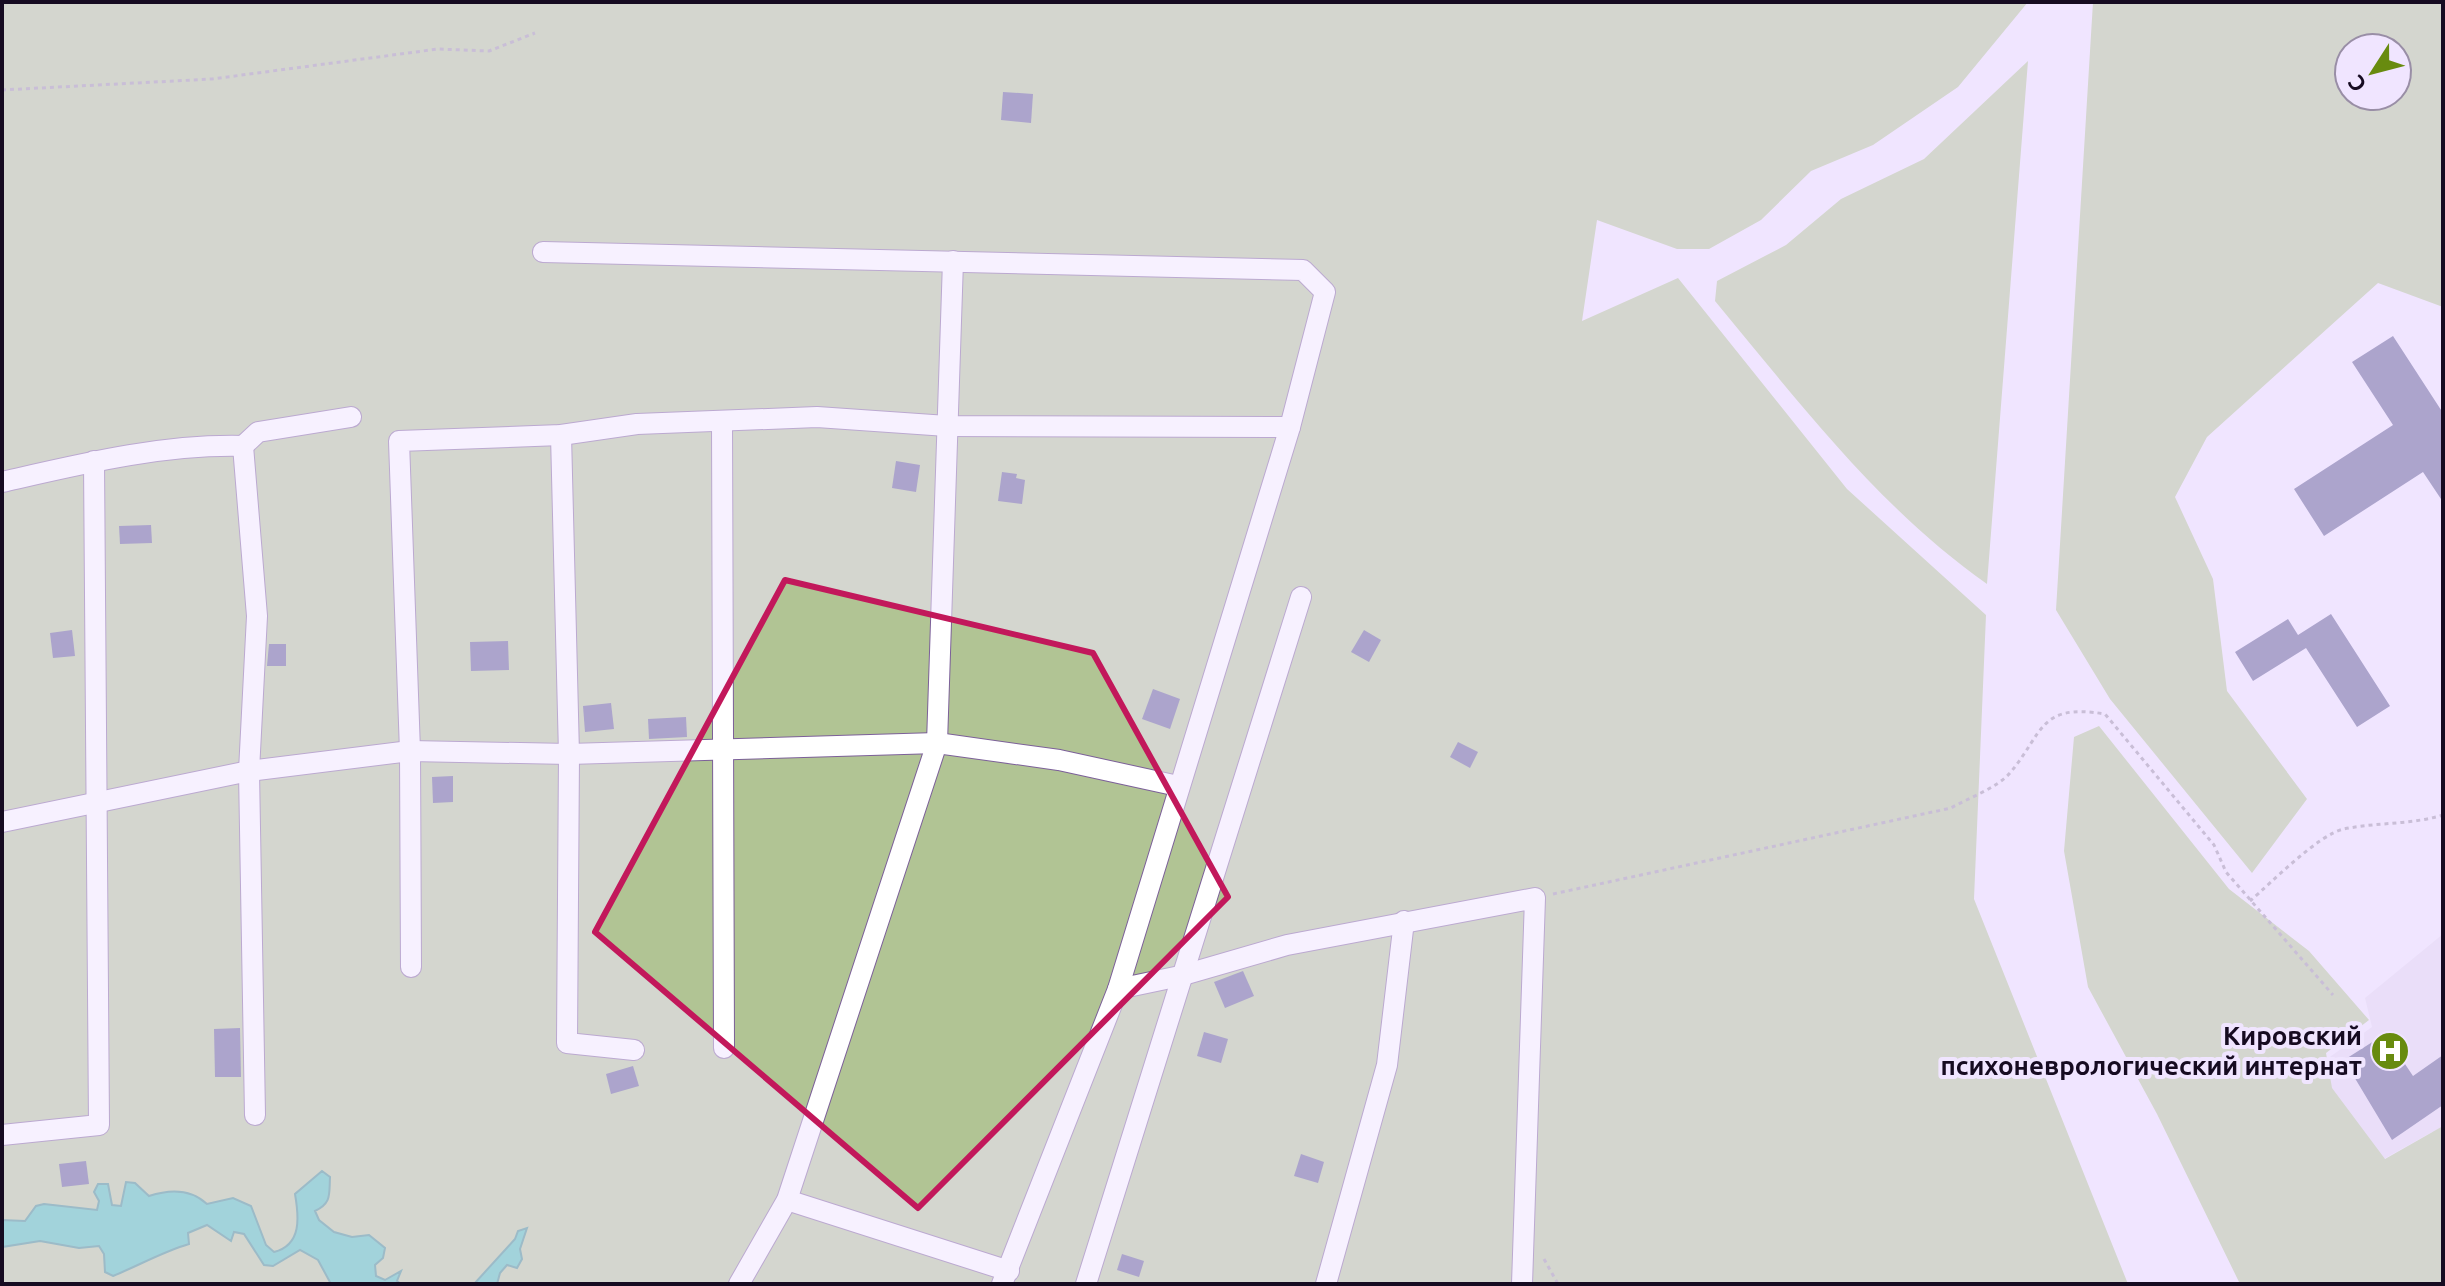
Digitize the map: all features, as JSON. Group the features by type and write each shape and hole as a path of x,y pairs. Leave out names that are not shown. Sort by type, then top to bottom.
{"street":[{"path":"543,252 1303,270 1325,292 1290,427 1118,989 1006,1278 787,1200"},
{"path":"739,1284 787,1200 937,743 953,261"},
{"path":"2,482 94,461 205,445 243,446 258,432 351,417"},
{"path":"411,967 410,751 399,441 561,435 637,424 817,417 947,426 1290,427"},
{"path":"722,421 724,1048"},
{"path":"561,435 569,754 567,1043 634,1050"},
{"path":"243,446 257,616 249,771 255,1115"},
{"path":"2,1135 99,1125 94,461"},
{"path":"1086,1284 1301,597"},
{"path":"2,822 249,771 410,751 569,754 937,743 1059,760 1178,786"},
{"path":"1118,989 1180,976 1287,945 1535,898 1522,1284"},
{"path":"1326,1284 1387,1065 1404,921"}],"path":[{"path":"2,90 212,79 438,49 489,51 535,33"},
{"path":"1535,898 1951,808 2008,775 2034,733 2061,712 2086,710 2105,714 2214,845 2226,872 2333,995"},
{"path":"2250,901 2300,857 2341,829 2415,823 2443,815"}],"highlighted area":[{"path":"785,580 1093,653 1228,897 918,1208 595,932"}],"shaded area":[{"path":"2,2 2028,2 1958,87 1873,145 1811,171 1761,220 1709,249 1677,249 1597,220 1582,321 1678,278 1847,489 1986,615 1974,899 2128,1284 2,1284"},
{"path":"2093,2 2443,2 2443,307 2378,283 2207,437 2175,497 2213,579 2227,691 2307,799 2252,873 2110,699 2056,610"},
{"path":"2028,61 1987,584 1911,522 1876,488 1715,301 1717,281 1786,245 1841,199 1924,159"},
{"path":"2099,726 2229,889 2309,951 2369,1020 2326,1053 2332,1088 2385,1159 2443,1126 2443,1284 2240,1284 2157,1114 2088,987 2064,851 2074,737"},
{"name":"Кировский психоневрологический интернат","path":"2443,934 2443,1146 2432,1132 2366,1169 2303,1076 2372,1027 2365,998"},
{"path":"322,1171 330,1177 330,1188 327,1201 315,1211 319,1220 334,1232 352,1237 369,1235 385,1248 383,1258 375,1265 376,1276 385,1280 401,1271 397,1281 401,1284 331,1284 318,1260 300,1250 273,1266 264,1265 244,1234 234,1232 231,1241 207,1225 188,1233 189,1244 113,1276 105,1272 104,1254 99,1246 79,1248 40,1241 2,1247 2,1220 25,1221 36,1206 44,1204 97,1210 99,1201 94,1192 98,1184 108,1184 112,1205 121,1206 126,1182 135,1183 149,1196 178,1192 193,1195 207,1204 233,1198 251,1206 266,1245 274,1252 294,1237 297,1221 295,1194"},
{"path":"527,1228 520,1249 522,1259 517,1268 507,1265 500,1273 497,1284 474,1284 515,1239 518,1231"}],"building":[{"path":"1003,92 1033,94 1031,123 1001,120"},
{"path":"2393,336 2443,413 2443,502 2423,472 2324,536 2294,489 2393,425 2352,362"},
{"path":"896,461 920,465 916,492 892,488"},
{"path":"1002,472 1017,474 1016,478 1025,480 1022,504 998,501"},
{"path":"151,525 152,543 120,544 119,526"},
{"path":"2331,614 2390,706 2357,727 2306,648 2253,681 2235,652 2288,619 2298,635"},
{"path":"72,630 75,656 53,658 50,633"},
{"path":"1364,630 1381,640 1369,662 1351,652"},
{"path":"508,641 509,670 471,671 470,642"},
{"path":"269,644 286,644 286,666 267,666"},
{"path":"1153,689 1180,699 1170,729 1142,719"},
{"path":"611,703 614,729 585,732 583,706"},
{"path":"686,717 687,737 649,739 648,719"},
{"path":"1458,742 1478,752 1470,768 1450,757"},
{"path":"453,776 453,802 433,803 432,777"},
{"path":"1243,971 1254,996 1225,1008 1214,982"},
{"path":"240,1028 241,1077 215,1077 214,1029"},
{"path":"1204,1032 1228,1039 1221,1063 1197,1056"},
{"path":"2385,1034 2413,1076 2443,1055 2443,1105 2392,1140 2344,1060"},
{"path":"633,1066 639,1086 611,1094 606,1074"},
{"path":"1301,1154 1324,1162 1318,1183 1294,1176"},
{"path":"86,1161 89,1184 62,1187 59,1164"},
{"path":"1122,1254 1144,1261 1139,1277 1117,1270"}],"place":[{"name":"Кировский психоневрологический интернат","path":"2390,1051"}]}
